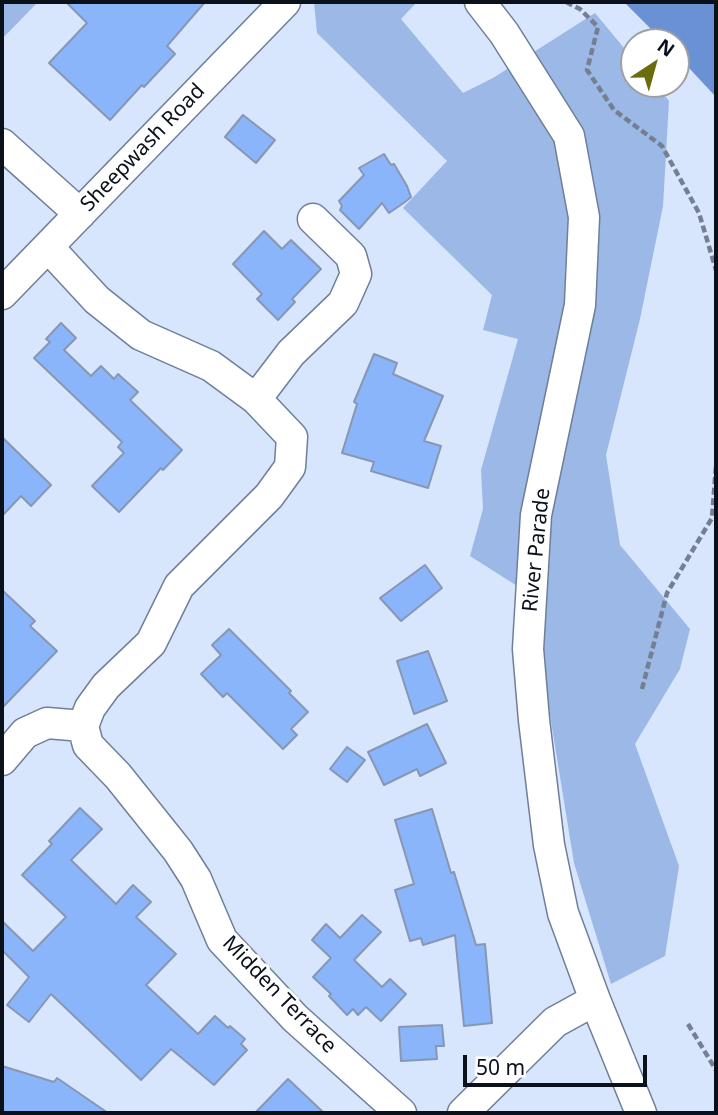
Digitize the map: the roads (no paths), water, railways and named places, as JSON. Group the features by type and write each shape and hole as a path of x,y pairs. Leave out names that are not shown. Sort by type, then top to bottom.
{"street":[{"name":"Sheepwash Road","path":"2,294 285,2"},
{"name":"River Parade","path":"480,2 504,33 569,136 584,217 580,305 536,515 528,649 549,845 563,913 641,1113"},
{"path":"2,144 80,214"},
{"path":"256,399 291,353 343,303 356,274 351,257 313,219"},
{"path":"2,760 24,733 47,723 83,726 90,708 106,686 151,643 180,586 269,496 290,467 292,437 256,399 211,366 141,335 97,300 48,247"},
{"name":"Midden Terrace","path":"83,726 88,745 118,776 178,851 196,879 222,940 295,1018 401,1113"},
{"path":"463,1113 555,1022 595,1000"}]}
